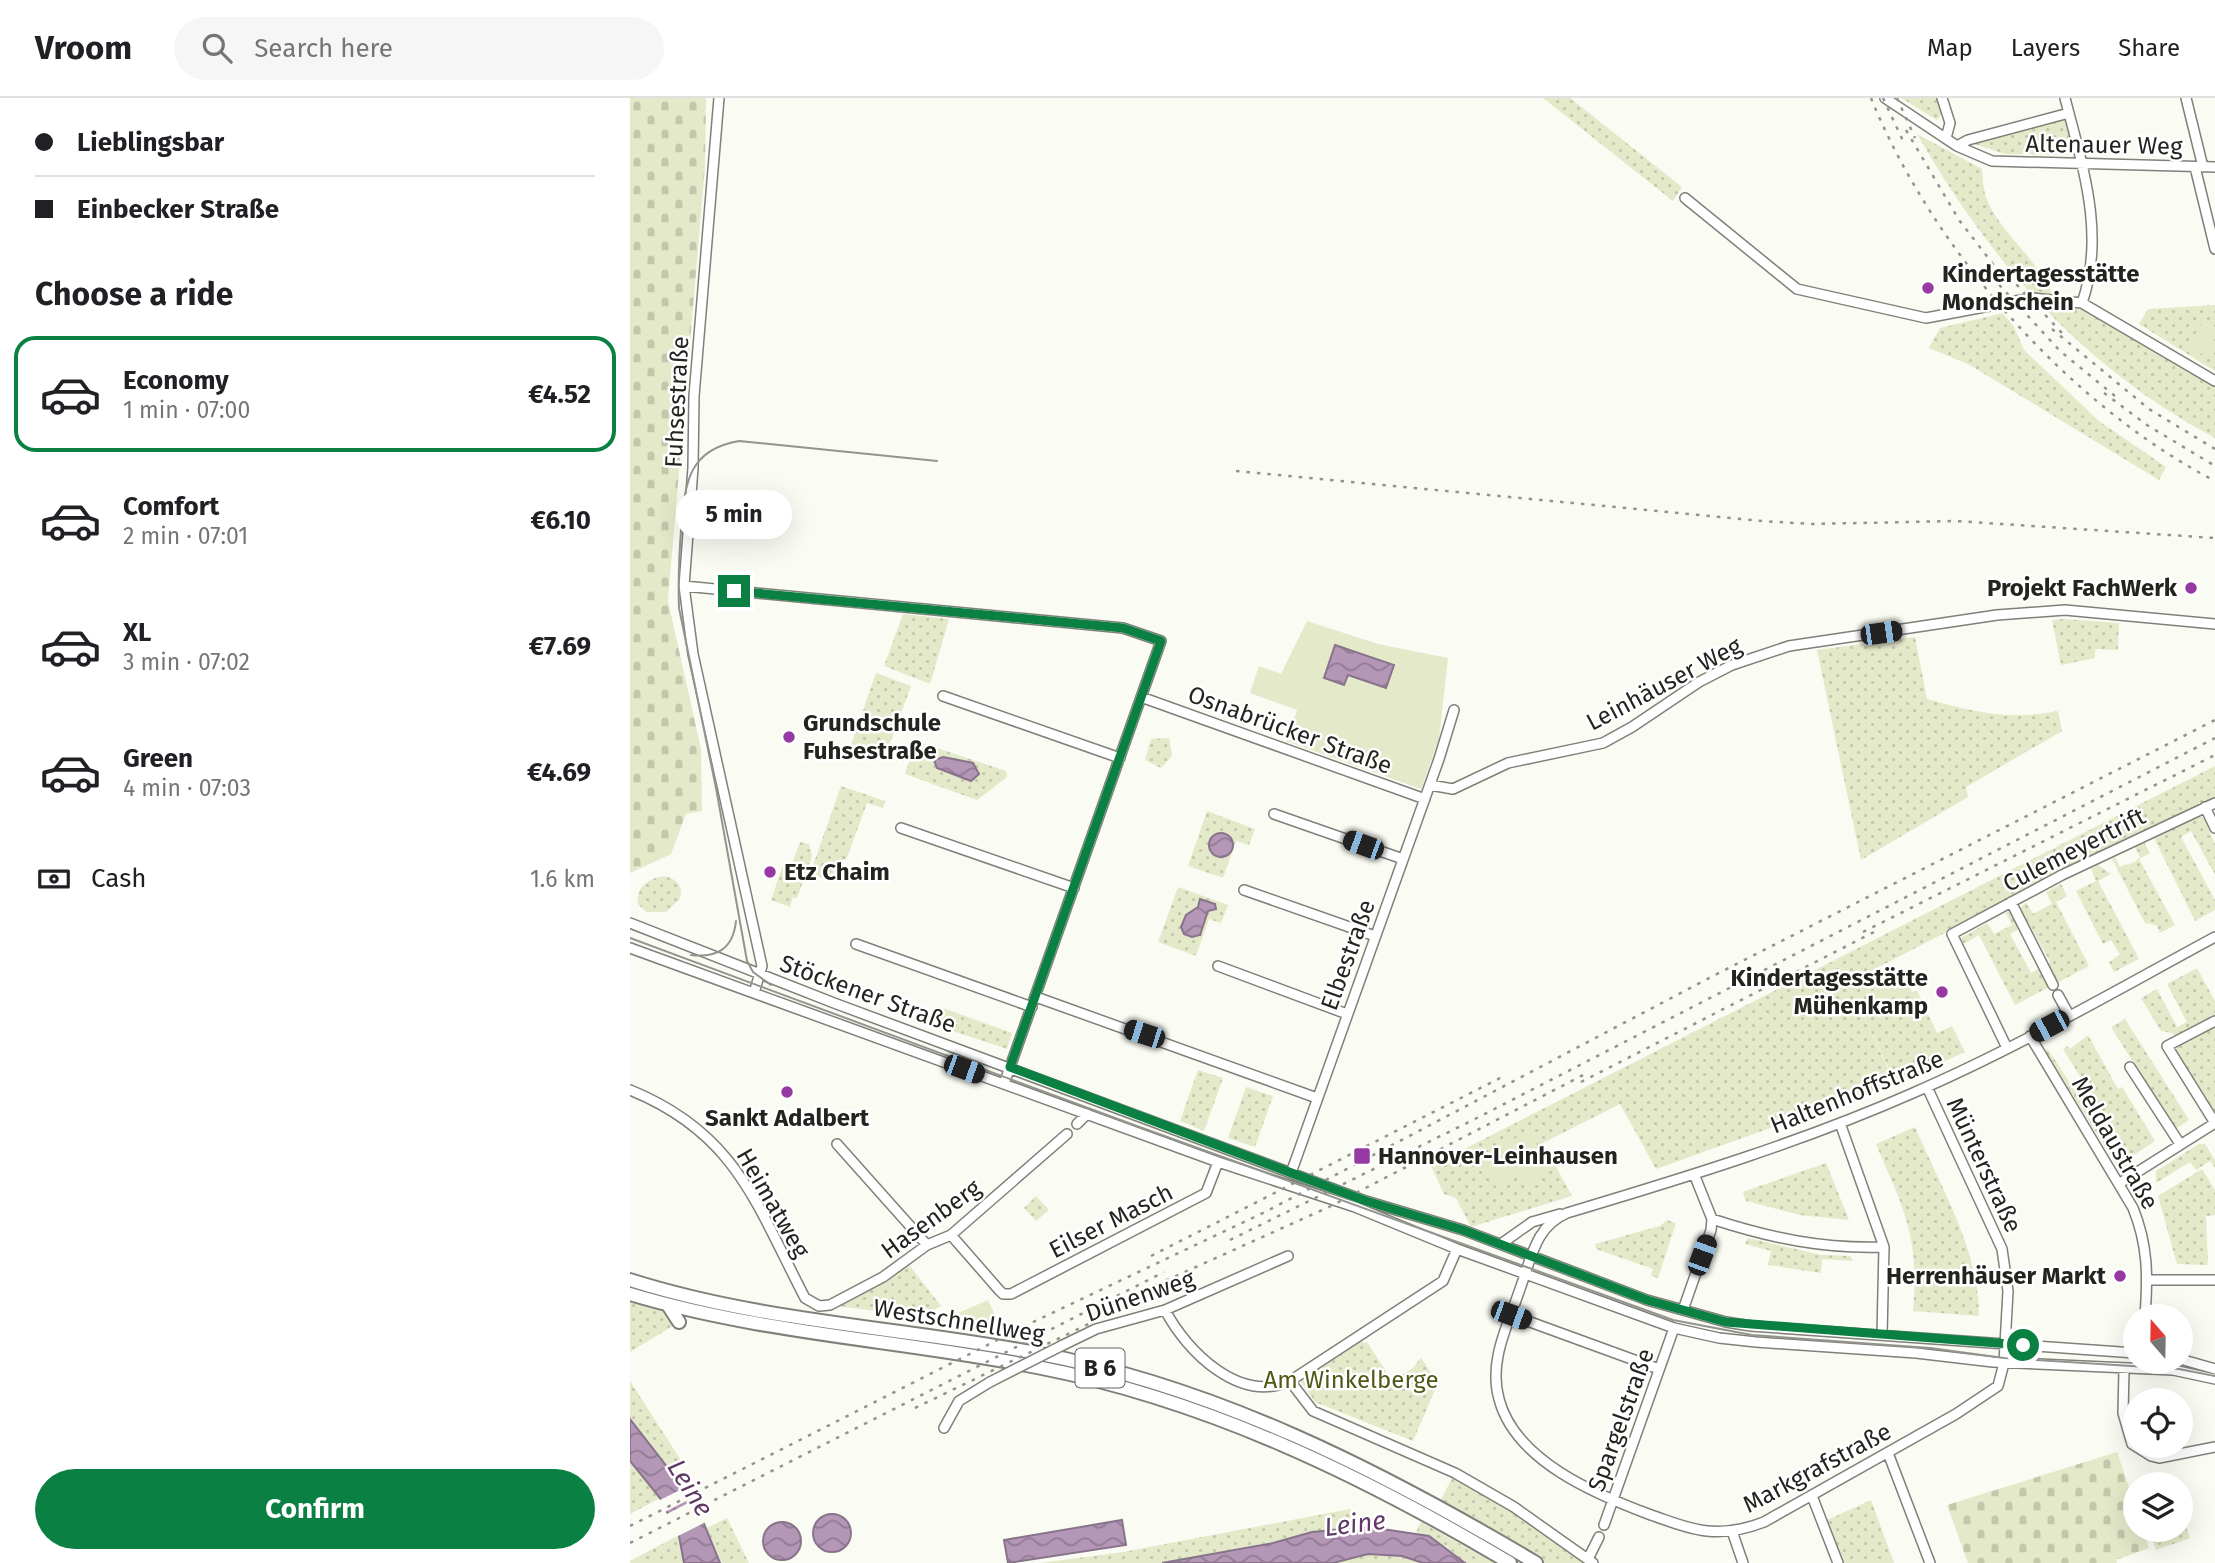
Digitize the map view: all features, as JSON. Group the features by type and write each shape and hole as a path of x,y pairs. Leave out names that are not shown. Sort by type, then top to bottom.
{"highway":[{"name":"Westschnellweg","path":"630,1280 765,1313 1037,1353 1156,1384 1226,1408 1328,1449 1416,1494 1536,1563"},
{"name":"Westschnellweg","path":"630,1294 668,1305 804,1333 1037,1367 1152,1396 1211,1416 1323,1461 1410,1505 1510,1563"},
{"path":"668,1305 679,1322"}],"street":[{"name":"Fuhsestraße","path":"719,98 694,396 693,468 684,586 687,626 762,967 754,993"},
{"path":"1885,98 1957,146 1968,140 2069,113"},
{"path":"1942,98 1950,122 1946,138"},
{"path":"2065,98 2083,165 2093,261 2082,303"},
{"path":"2186,98 2215,249"},
{"name":"Altenauer Weg","path":"1957,146 1992,161 2215,167"},
{"path":"1685,198 1797,289 1926,318 2032,298 2082,303 2215,381"},
{"path":"684,586 1123,628 1161,641 1004,1084"},
{"name":"Leinhäuser Weg","path":"1430,785 1453,789 1497,766 1603,743 1699,682 1741,662 1789,646 1997,615 2065,610 2215,624"},
{"path":"943,696 1120,758"},
{"name":"Osnabrücker Straße","path":"1141,697 1425,799"},
{"name":"Elbestraße","path":"1291,1173 1430,785 1454,710"},
{"name":"Culemeyertrift","path":"2007,1048 1952,934 2062,874 2215,803"},
{"path":"2205,807 2215,828"},
{"path":"1274,814 1403,859"},
{"path":"901,828 1074,888"},
{"path":"1244,890 1375,936"},
{"path":"2011,902 2053,985"},
{"name":"Stöckener Straße","path":"630,923 761,975 1366,1201 1421,1216 1501,1244 1647,1300 1751,1326 2123,1352"},
{"name":"Haltenhoffstraße","path":"1525,1273 1543,1228 1567,1213 1694,1174 1840,1123 1927,1087 2069,1016 2215,937"},
{"path":"856,944 1317,1098"},
{"name":"Stöckener Straße","path":"630,948 1218,1162 1381,1217 1457,1249 1674,1328 1731,1339 2004,1363 2123,1370"},
{"path":"1218,966 1346,1014"},
{"path":"2058,995 2069,1016"},
{"path":"2120,1183 2215,1123 2167,1046 2215,1021"},
{"name":"Meldaustraße","path":"2030,1036 2120,1183 2143,1234 2148,1280 2146,1304"},
{"path":"2130,1067 2180,1144"},
{"name":"Münterstraße","path":"1927,1087 2001,1244 2008,1291 2004,1363"},
{"name":"Heimatweg","path":"630,1090 686,1118 726,1156 748,1188 805,1298"},
{"path":"1077,1124 1087,1114"},
{"path":"1840,1123 1884,1247 1882,1335"},
{"name":"Hasenberg","path":"805,1298 819,1306 830,1305 883,1278 927,1245 951,1235 1067,1134"},
{"path":"837,1144 927,1245"},
{"name":"Eilser Masch","path":"951,1235 1003,1294 1011,1294 1202,1196 1208,1191 1218,1162"},
{"path":"1683,1310 1711,1230 1712,1219 1694,1174"},
{"path":"1501,1244 1538,1219 1567,1213"},
{"path":"1712,1219 1788,1241 1824,1247 1884,1247"},
{"path":"1165,1310 1200,1354 1222,1373 1255,1387 1270,1388 1290,1381 1443,1281 1457,1249"},
{"name":"Dünenweg","path":"944,1428 959,1401 1061,1346 1096,1329 1165,1310 1288,1256"},
{"name":"Markgrafstraße","path":"1525,1273 1495,1366 1496,1384 1504,1415 1536,1454 1580,1485 1683,1527 1706,1531 1732,1531 1764,1522 1888,1453 1998,1386 2004,1363"},
{"path":"2148,1280 2215,1280"},
{"path":"1511,1315 1659,1369"},
{"name":"Spargelstraße","path":"1604,1525 1674,1328"},
{"path":"2193,1363 2215,1369"},
{"name":"Stöckener Straße","path":"2193,1373 2215,1379"},
{"path":"2124,1374 2123,1413 2127,1433 2135,1446 2151,1456 2162,1458 2215,1447"},
{"path":"1290,1381 1313,1411 1473,1482 1591,1561 1599,1537"},
{"path":"1888,1453 1930,1563"},
{"path":"1812,1496 1838,1563"},
{"path":"1732,1531 1743,1563"}],"green space":[{"path":"630,98 706,98 705,166 668,601 701,749 702,811 686,814 671,854 630,873"},
{"path":"1543,98 1570,98 1682,187 1673,201"},
{"path":"1901,98 1937,98 1942,114 1937,120"},
{"path":"2065,117 2073,152 2069,155 2005,154 1971,143"},
{"path":"1917,134 1982,169 1985,194 1992,210 2040,272 2053,298 2082,303 2215,385 2215,438 2122,378 2044,307 1976,226"},
{"path":"2215,305 2215,371 2139,324 2148,309"},
{"path":"2003,313 2014,327 2024,350 2099,421 2166,467 2159,480 1968,364 1929,348 1940,328"},
{"path":"2203,321 2215,328 2213,360 2189,347"},
{"path":"903,614 949,619 930,684 884,666"},
{"path":"2052,620 2119,623 2118,650 2095,649 2095,658 2061,665"},
{"path":"1307,621 1378,644 1448,658 1439,739 1421,789 1286,741 1297,710 1250,693 1259,666 1281,674"},
{"path":"1915,637 1927,699 1992,714 2023,715 2058,711 2062,731 1966,787 1968,797 1861,860 1817,650"},
{"path":"876,673 911,686 890,743 908,750 904,762 851,745"},
{"path":"1169,738 1172,756 1161,768 1145,760 1151,739"},
{"path":"916,741 1006,771 1007,777 977,800 905,774"},
{"path":"2215,766 2215,803 2010,899 1848,983 1850,986 1900,968 1912,992 1917,991 1937,1033 1952,1026 1965,1052 1896,1083 1849,987 1895,1083 1656,1169 1620,1104 1543,1143 1572,1196 1471,1227 1456,1198 1444,1194 1431,1166"},
{"path":"841,786 885,801 883,808 867,803 835,882 810,874"},
{"path":"1207,811 1255,829 1249,845 1236,841 1223,878 1188,866"},
{"path":"2196,816 2204,818 2215,844 2215,875 2191,831 2181,837 2215,900 2215,910 2195,921 2154,838"},
{"path":"800,842 809,844 812,856 797,898 793,897 790,907 771,900 783,865 791,867"},
{"path":"2144,842 2150,853 2139,859 2175,925 2160,933 2156,925 2145,923 2112,859 2115,857 2120,867 2135,862 2140,857 2135,847"},
{"path":"2098,865 2111,874 2098,881 2139,959 2114,972 2109,962 2120,955 2111,940 2103,944 2076,891 2096,881 2091,869"},
{"path":"663,876 678,883 681,890 680,899 666,912 646,912 638,904 641,888 652,879"},
{"path":"2061,884 2067,896 2056,902 2089,966 2015,1005 1979,935 1964,944 1961,938 1987,923 1994,934 2012,925 2006,913 2012,910 2020,928 2010,934 2031,973 2050,962 2020,908 2026,902 2033,914 2052,904 2046,892"},
{"path":"1178,887 1228,905 1221,923 1209,919 1196,956 1158,942"},
{"path":"2197,968 2215,1001 2215,1016 2175,1037 2172,1033 2161,1031 2141,998 2157,989 2177,1027 2187,1022 2167,984"},
{"path":"1897,980 1903,993 1873,1006 1867,993"},
{"path":"940,1007 1012,1033 1007,1049 935,1025"},
{"path":"2125,1019 2189,1120 2175,1129 2111,1027"},
{"path":"2215,1024 2215,1112 2210,1110 2175,1049"},
{"path":"2088,1035 2118,1089 2122,1087 2155,1141 2131,1157 2063,1049 2067,1046 2070,1049"},
{"path":"2047,1048 2124,1165 2133,1160 2134,1163 2125,1169 2117,1166 2046,1052"},
{"path":"1198,1070 1223,1078 1204,1131 1180,1121"},
{"path":"1246,1087 1273,1096 1255,1147 1228,1138"},
{"path":"1915,1127 1966,1243 1973,1267 1979,1316 1913,1311 1914,1263 1908,1224 1876,1144"},
{"path":"1530,1131 1550,1171 1526,1183 1520,1173 1494,1186 1479,1156"},
{"path":"2199,1144 2205,1144 2215,1160 2215,1168 2210,1161 2196,1170 2190,1162 2156,1183 2156,1171"},
{"path":"1826,1163 1849,1220 1800,1215 1746,1201 1743,1192"},
{"path":"2202,1169 2215,1190 2215,1215 2206,1216 2208,1265 2177,1264 2158,1196"},
{"path":"1036,1196 1049,1210 1036,1221 1024,1208"},
{"path":"1667,1220 1676,1223 1658,1278 1651,1276 1653,1269 1596,1249 1595,1244 1660,1226"},
{"path":"1748,1238 1822,1255 1850,1256 1853,1261 1822,1259 1821,1273 1768,1265 1771,1251 1745,1244"},
{"path":"906,1261 941,1306 921,1317 830,1305"},
{"path":"988,1300 996,1317 979,1324 963,1322 958,1313"},
{"path":"630,1302 686,1318 630,1352"},
{"name":"Am Winkelberge","path":"1358,1334 1363,1343 1367,1342 1392,1381 1412,1369 1421,1358 1438,1383 1413,1441 1315,1402 1297,1376"},
{"path":"630,1381 684,1465 671,1472 630,1419"},
{"path":"2117,1452 2124,1472 2123,1542 2147,1542 2149,1548 2116,1560 2117,1563 1968,1563 1947,1505"},
{"path":"630,1461 660,1498 630,1514"},
{"path":"1455,1473 1593,1563 1544,1563 1440,1501"},
{"path":"1871,1500 1894,1563 1843,1563 1827,1520"},
{"path":"1350,1509 1361,1528 1311,1534 1164,1563 1040,1563 1123,1552"},
{"path":"727,1518 749,1563 720,1563 707,1528"},
{"path":"1421,1522 1494,1563 1465,1563 1447,1547 1416,1532"},
{"path":"679,1535 684,1563 630,1563 630,1561"},
{"path":"2153,1542 2179,1542 2156,1550"},
{"path":"1368,1554 1402,1556 1423,1563 1333,1563"}],"water":[{"path":"1335,645 1394,665 1386,688 1348,675 1344,685 1324,678"},
{"path":"943,757 973,763 979,774 971,781 937,768 934,760"},
{"path":"1221,833 1232,840 1233,845 1226,856 1221,857 1210,850 1209,845 1216,834"},
{"path":"1200,899 1215,904 1216,909 1208,911 1200,935 1192,937 1184,934 1181,927 1186,915 1198,907"},
{"path":"630,1419 696,1504 720,1563 684,1563 679,1536 660,1498 630,1461"},
{"path":"832,1514 845,1520 851,1533 845,1546 832,1552 819,1546 813,1533 819,1520"},
{"path":"1122,1520 1126,1545 1008,1563 1004,1540"},
{"path":"782,1522 795,1528 801,1541 795,1554 782,1560 769,1554 763,1541 769,1528"},
{"path":"1369,1527 1429,1536 1465,1563 1423,1563 1402,1556 1368,1554 1333,1563 1162,1563 1273,1543 1312,1532"}],"pier":[{"path":"686,1487 694,1497 663,1513 658,1501"},
{"path":"696,1499 708,1521 676,1537 665,1515"}],"tram line":[{"path":"771,985 753,972 747,961 716,788 679,608 680,541 687,485 698,462 708,453 739,441 937,461"},
{"path":"691,955 709,955 722,950 731,939 736,921"},
{"path":"630,938 1134,1125 1673,1320 1752,1335 1930,1348 2004,1358 2179,1369 2215,1376"}],"railway":[{"path":"1871,98 1898,155 1930,212 1969,266 2012,318 2058,367 2108,411 2161,449 2215,481"},
{"path":"1883,98 1904,143"},
{"path":"1897,98 1915,138"},
{"path":"1906,130 1959,220 2006,281"},
{"path":"2002,269 2062,333"},
{"path":"1992,277 2060,351 2115,396"},
{"path":"2052,329 2149,409 2215,449"},
{"path":"2104,393 2147,425 2215,466"},
{"path":"1236,471 1762,521 1812,524 1956,521 2215,538"},
{"path":"630,1526 1025,1326 1267,1211 1713,976 2215,720"},
{"path":"1230,1240 1475,1119 2215,738"},
{"path":"1863,932 2215,755"},
{"path":"1581,1082 1874,932"},
{"path":"1156,1285 1329,1207 1589,1072"},
{"path":"1151,1256 1504,1076"},
{"path":"630,1543 1164,1272"},
{"path":"915,1408 1167,1286"}],"place":[{"name":"Kindertagesstätte Mondschein","path":"1928,288"},
{"name":"Projekt FachWerk","path":"2191,588"},
{"name":"Grundschule Fuhsestraße","path":"789,737"},
{"name":"Etz Chaim","path":"770,872"},
{"name":"Kindertagesstätte Mühenkamp","path":"1942,992"},
{"name":"Sankt Adalbert","path":"787,1092"},
{"name":"Hannover-Leinhausen","path":"1362,1156"},
{"name":"Herrenhäuser Markt","path":"2120,1276"}],"route":[{"path":"734,591 1123,628 1161,641 1010,1067 1366,1201 1463,1230 1647,1300 1726,1322 2023,1345"}],"water label":[{"name":"Leine","path":"690,1488"},
{"name":"Leine","path":"1355,1524"}]}
